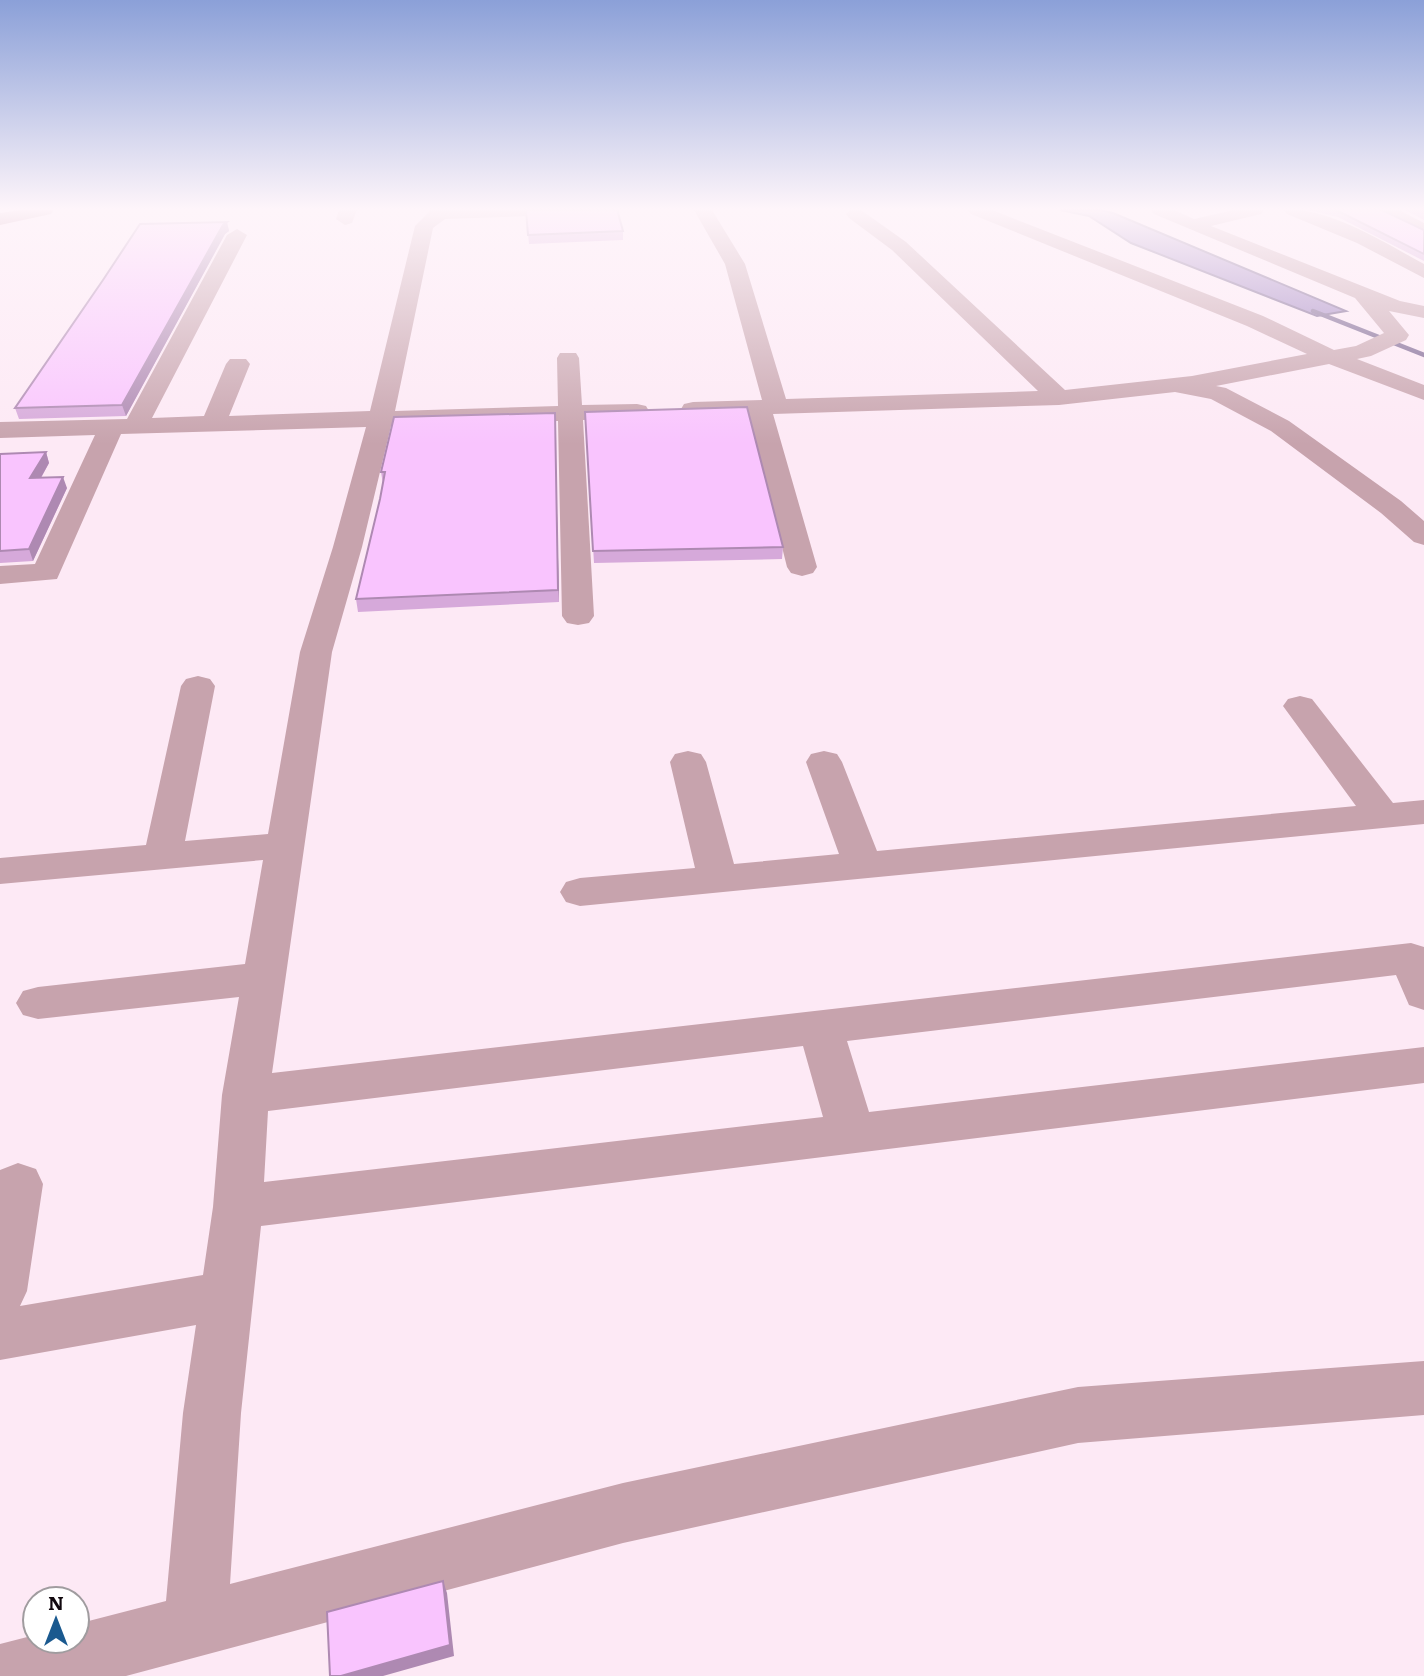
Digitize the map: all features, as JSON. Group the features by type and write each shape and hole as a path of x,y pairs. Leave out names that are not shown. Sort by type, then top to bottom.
{"street":[{"path":"0,575 46,573 124,425 205,288"},
{"path":"196,1625 212,1413 237,1207 244,1095 284,845 316,652 335,595 381,418 411,288"},
{"path":"741,288 769,391 768,407 802,567"},
{"path":"943,288 1059,398"},
{"path":"1168,288 1255,321 1331,357 1424,393"},
{"path":"1351,288 1394,306 1424,312"},
{"path":"0,430 1059,398 1165,386 1363,351 1398,335 1363,293"},
{"path":"568,358 578,617"},
{"path":"214,423 238,363"},
{"path":"1165,386 1217,393 1280,426 1391,507 1424,536"},
{"path":"163,856 198,686"},
{"path":"1300,706 1383,816"},
{"path":"688,762 718,879"},
{"path":"824,762 863,865"},
{"path":"580,892 1424,812"},
{"path":"0,871 284,845"},
{"path":"244,1095 1411,958 1423,992"},
{"path":"38,1003 263,978"},
{"path":"820,1026 852,1133"},
{"path":"237,1207 1424,1065"},
{"path":"0,1291 18,1184"},
{"path":"0,1335 226,1294"},
{"path":"2,1676 623,1513 1078,1415 1424,1388"}],"shaded area":[{"path":"1246,288 1292,288 1346,311 1317,316"}],"building":[{"path":"97,288 188,288 122,405 15,408"},
{"path":"747,407 783,547 593,551 585,412"},
{"path":"555,413 558,590 356,599 380,499 385,472 381,472 394,417"},
{"path":"46,452 30,478 63,477 29,549 0,551 0,454"},
{"path":"443,1581 450,1645 341,1676 330,1676 327,1612"}],"waterway":[{"path":"1313,311 1424,355"}]}
